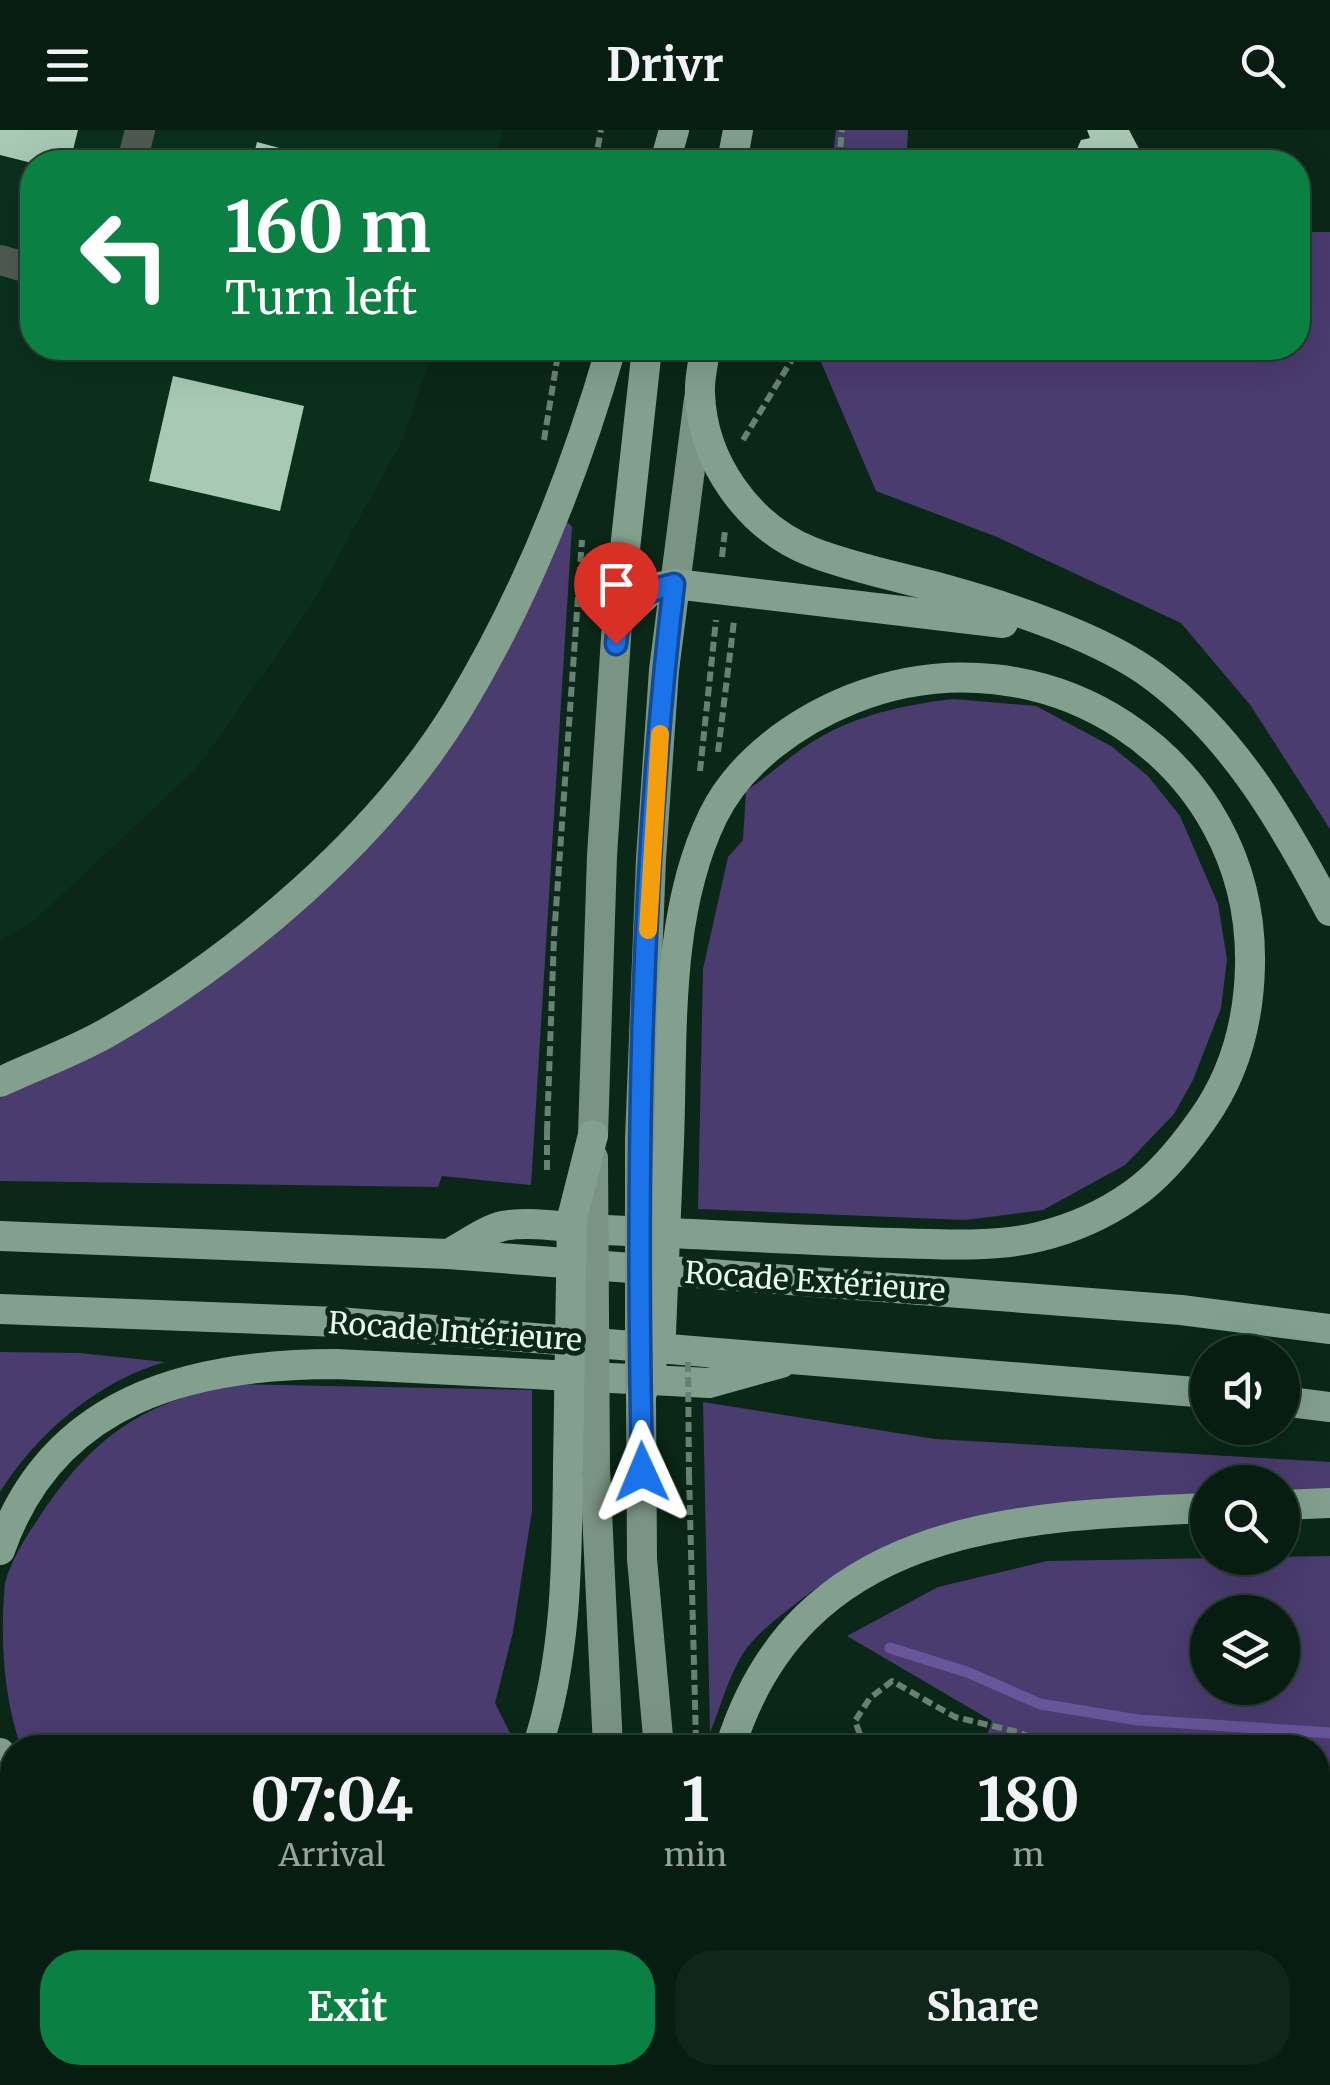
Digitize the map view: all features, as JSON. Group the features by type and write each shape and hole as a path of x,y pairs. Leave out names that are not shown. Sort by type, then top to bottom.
{"highway":[{"path":"0,1082 109,1032 240,944 343,852 456,712 508,620 579,454 607,360"},
{"path":"618,622 646,360"},
{"path":"704,360 700,392 710,446 730,485 759,520 812,552 957,592 1111,651 1154,676 1227,748 1276,813 1330,911"},
{"path":"618,622 654,588 674,584 1056,629"},
{"path":"448,1254 502,1226 866,1242 971,1243 1034,1238 1068,1228 1133,1195 1164,1168 1213,1106 1237,1052 1246,1016 1250,951 1238,879 1212,818 1177,770 1130,730 1074,698 1039,685 996,678 938,678 892,686 837,705 772,746 723,799 692,874 679,938 654,1140 661,1332 640,1396"},
{"path":"540,1735 554,1679 581,1468 572,1218 593,1135"},
{"name":"Rocade Extérieure","path":"0,1236 448,1254 1162,1309 1330,1329"},
{"name":"Rocade Intérieure","path":"0,1309 338,1322 1190,1390"},
{"path":"0,1550 28,1494 92,1424 140,1394 194,1376 278,1364 336,1364 709,1383 803,1357"},
{"path":"1300,1403 1330,1407"},
{"path":"1300,1504 1330,1503"},
{"path":"735,1735 760,1671 810,1610 869,1568 943,1538 1038,1521 1190,1509"}],"main road":[{"path":"654,1140 650,859 674,584 700,392"},
{"path":"593,1135 602,856 618,622"},
{"path":"640,1396 642,1559 658,1735"},
{"path":"581,1468 607,1735"}],"path":[{"path":"547,1131 554,937 584,518 581,506 538,474 557,360"},
{"path":"723,799 715,774 729,590 730,485 742,442 792,360"},
{"path":"742,442 749,454"},
{"path":"723,799 704,792 699,775 729,590"},
{"path":"689,1476 696,1735"},
{"path":"860,1735 855,1721 870,1698 892,1681 955,1717 1025,1735"}],"shaded area":[{"path":"0,130 504,130 497,150 20,150 20,360 429,360 402,441 311,606 197,768 36,919 0,941"},
{"path":"836,130 908,130 907,150 834,150"},
{"path":"1310,232 1330,232 1330,829 1251,706 1181,623 997,537 876,491 820,360 1310,360"},
{"path":"564,518 572,527 531,1185 442,1176 438,1187 0,1181 0,1098 142,1027 366,845"},
{"path":"954,699 1036,706 1111,746 1148,776 1180,816 1218,904 1227,959 1221,1008 1193,1080 1174,1114 1125,1165 1043,1210 966,1220 698,1209 703,969 728,857 743,840 746,791 840,727 888,711"},
{"path":"0,1352 79,1353 165,1362 116,1382 71,1412 32,1449 0,1492"},
{"path":"235,1384 532,1390 532,1511 513,1632 495,1703 511,1735 17,1735 4,1666 3,1625 5,1583 25,1539 59,1489 100,1445 146,1413"},
{"path":"703,1402 935,1439 1330,1462 1330,1491 1300,1491 1300,1465 1190,1465 1190,1494 1099,1500 996,1514 897,1543 850,1567 803,1598 754,1639 732,1673 710,1733"},
{"path":"1330,1556 1330,1735 987,1735 992,1721 847,1636 938,1587 1047,1561 1190,1558 1190,1575 1300,1575 1300,1557"}],"building":[{"path":"0,130 78,130 73,150 20,150 20,160 0,155"},
{"path":"1087,130 1129,130 1140,150 1078,150 1081,140 1090,138"},
{"path":"257,142 287,150 255,150"},
{"path":"173,376 304,406 280,511 149,481"}],"waterway":[{"path":"890,1648 967,1672 1040,1704 1138,1720 1330,1733"}],"slow traffic":[{"path":"648,930 660,734"}],"route":[{"path":"616,644 618,622 637,600 654,588 674,584 650,859 640,1138 642,1472"}]}
